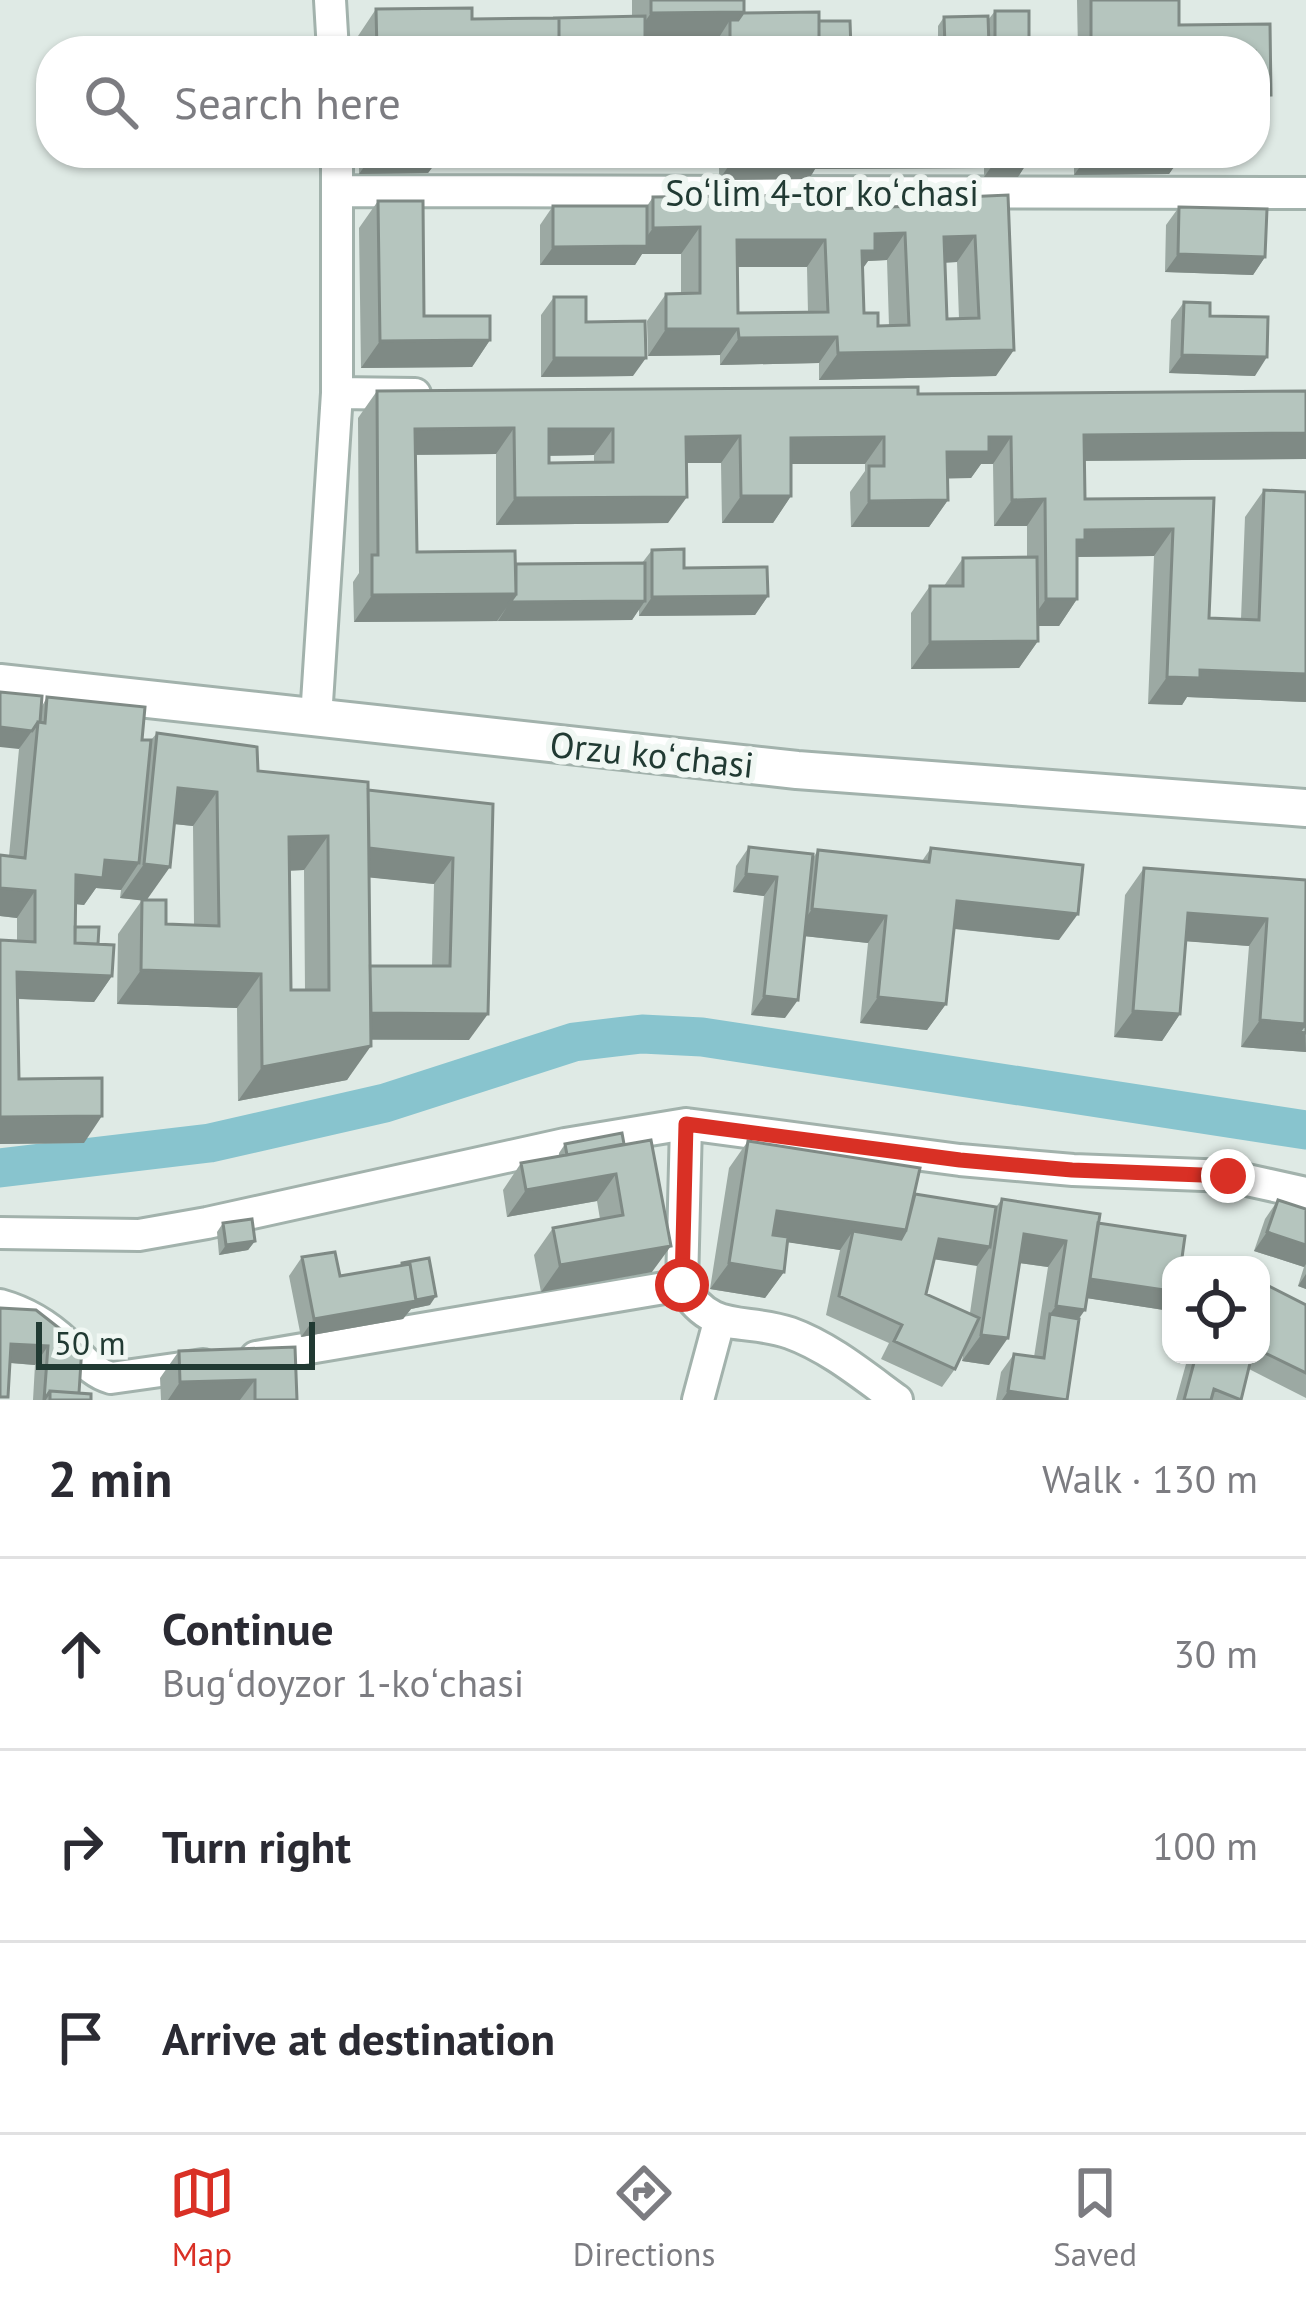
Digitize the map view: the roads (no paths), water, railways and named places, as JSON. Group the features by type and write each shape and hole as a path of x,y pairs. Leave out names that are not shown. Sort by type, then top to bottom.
{"street":[{"path":"331,0 332,36"},
{"path":"316,718 337,393 337,168"},
{"name":"Soʻlim 4-tor koʻchasi","path":"338,191 1306,193"},
{"path":"337,393 455,394"},
{"name":"Orzu koʻchasi","path":"0,683 797,770 1306,808"},
{"path":"0,1233 139,1235 520,1153 686,1124 960,1160 1228,1176 1306,1193"},
{"path":"686,1124 682,1285 694,1305 719,1322 758,1326 800,1338 897,1400"},
{"path":"0,1305 36,1320 96,1374 111,1378 338,1345 682,1285"},
{"path":"698,1400 719,1322"}],"waterway":[{"path":"0,1168 210,1143 385,1103 574,1042 642,1034 702,1037 1306,1130"}]}
